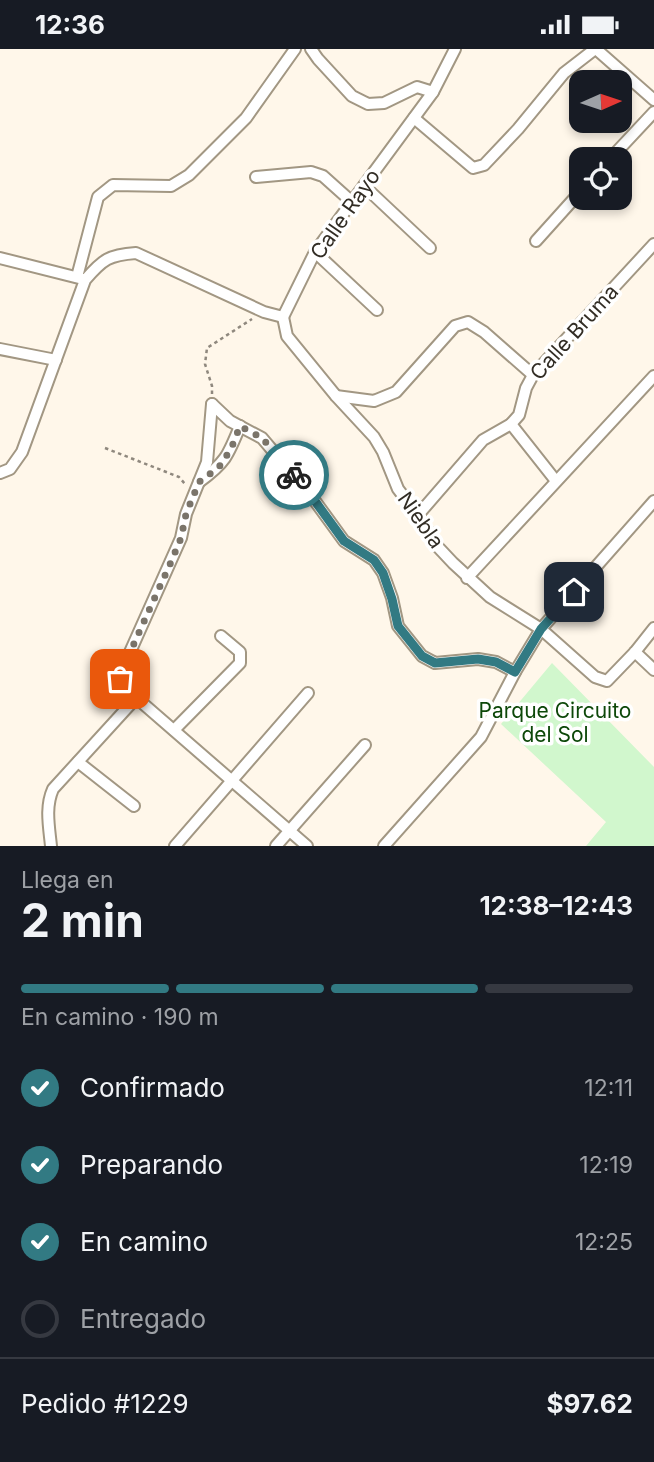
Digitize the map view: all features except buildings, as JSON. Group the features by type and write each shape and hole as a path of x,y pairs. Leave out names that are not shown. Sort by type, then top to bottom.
{"street":[{"path":"0,473 10,469 22,452 56,360 81,278 98,197 113,185 171,186 189,175 246,118 295,49"},
{"path":"311,49 352,96 368,104 384,103 417,87 433,92"},
{"name":"Calle Rayo","path":"283,317 315,252 433,92 455,49"},
{"path":"414,118 473,168 484,165 564,73 595,49 654,100"},
{"path":"621,147 654,112"},
{"path":"256,177 311,172 323,176 352,202"},
{"path":"364,186 430,248"},
{"path":"536,241 569,204"},
{"name":"Calle Bruma","path":"511,424 519,415 533,375 654,244"},
{"path":"315,252 377,310"},
{"path":"81,278 115,254 136,253 264,312 283,317"},
{"path":"0,258 81,278"},
{"name":"Niebla","path":"283,317 287,336 374,437 398,489 437,546 467,577 490,597 541,629 595,677 607,681 635,652"},
{"path":"336,396 374,401 396,392 455,326 468,322 484,332 533,375"},
{"path":"0,349 56,360"},
{"path":"467,577 654,376"},
{"path":"212,404 230,421 262,438 312,497 344,541 374,560 383,573 398,626 422,656 435,663 478,659 496,662 515,672"},
{"path":"212,404 206,462 186,514 181,538 120,679 125,688 307,846"},
{"path":"418,515 483,440 511,424 556,481"},
{"path":"199,482 219,467 231,449 240,426"},
{"path":"384,846 481,737 541,629 654,501"},
{"path":"654,628 635,652 654,670"},
{"path":"174,730 240,663 240,652 221,636"},
{"path":"175,846 308,693"},
{"path":"51,846 47,808 53,789 137,697"},
{"path":"276,846 365,745"},
{"path":"78,762 134,806"}],"path":[{"path":"212,404 212,386 205,364 207,348 264,312"},
{"path":"105,448 179,477 187,486 191,500"}],"green space":[{"name":"Parque Circuito del Sol","path":"552,663 654,767 654,846 586,846 606,822 501,724"}],"way so far":[{"path":"120,679 181,538 186,514 199,482 219,467 231,449 240,426 262,438 294,475"}],"route":[{"path":"294,475 344,541 374,560 383,573 398,626 422,656 435,663 478,659 496,662 515,672 541,629 574,592"}]}
